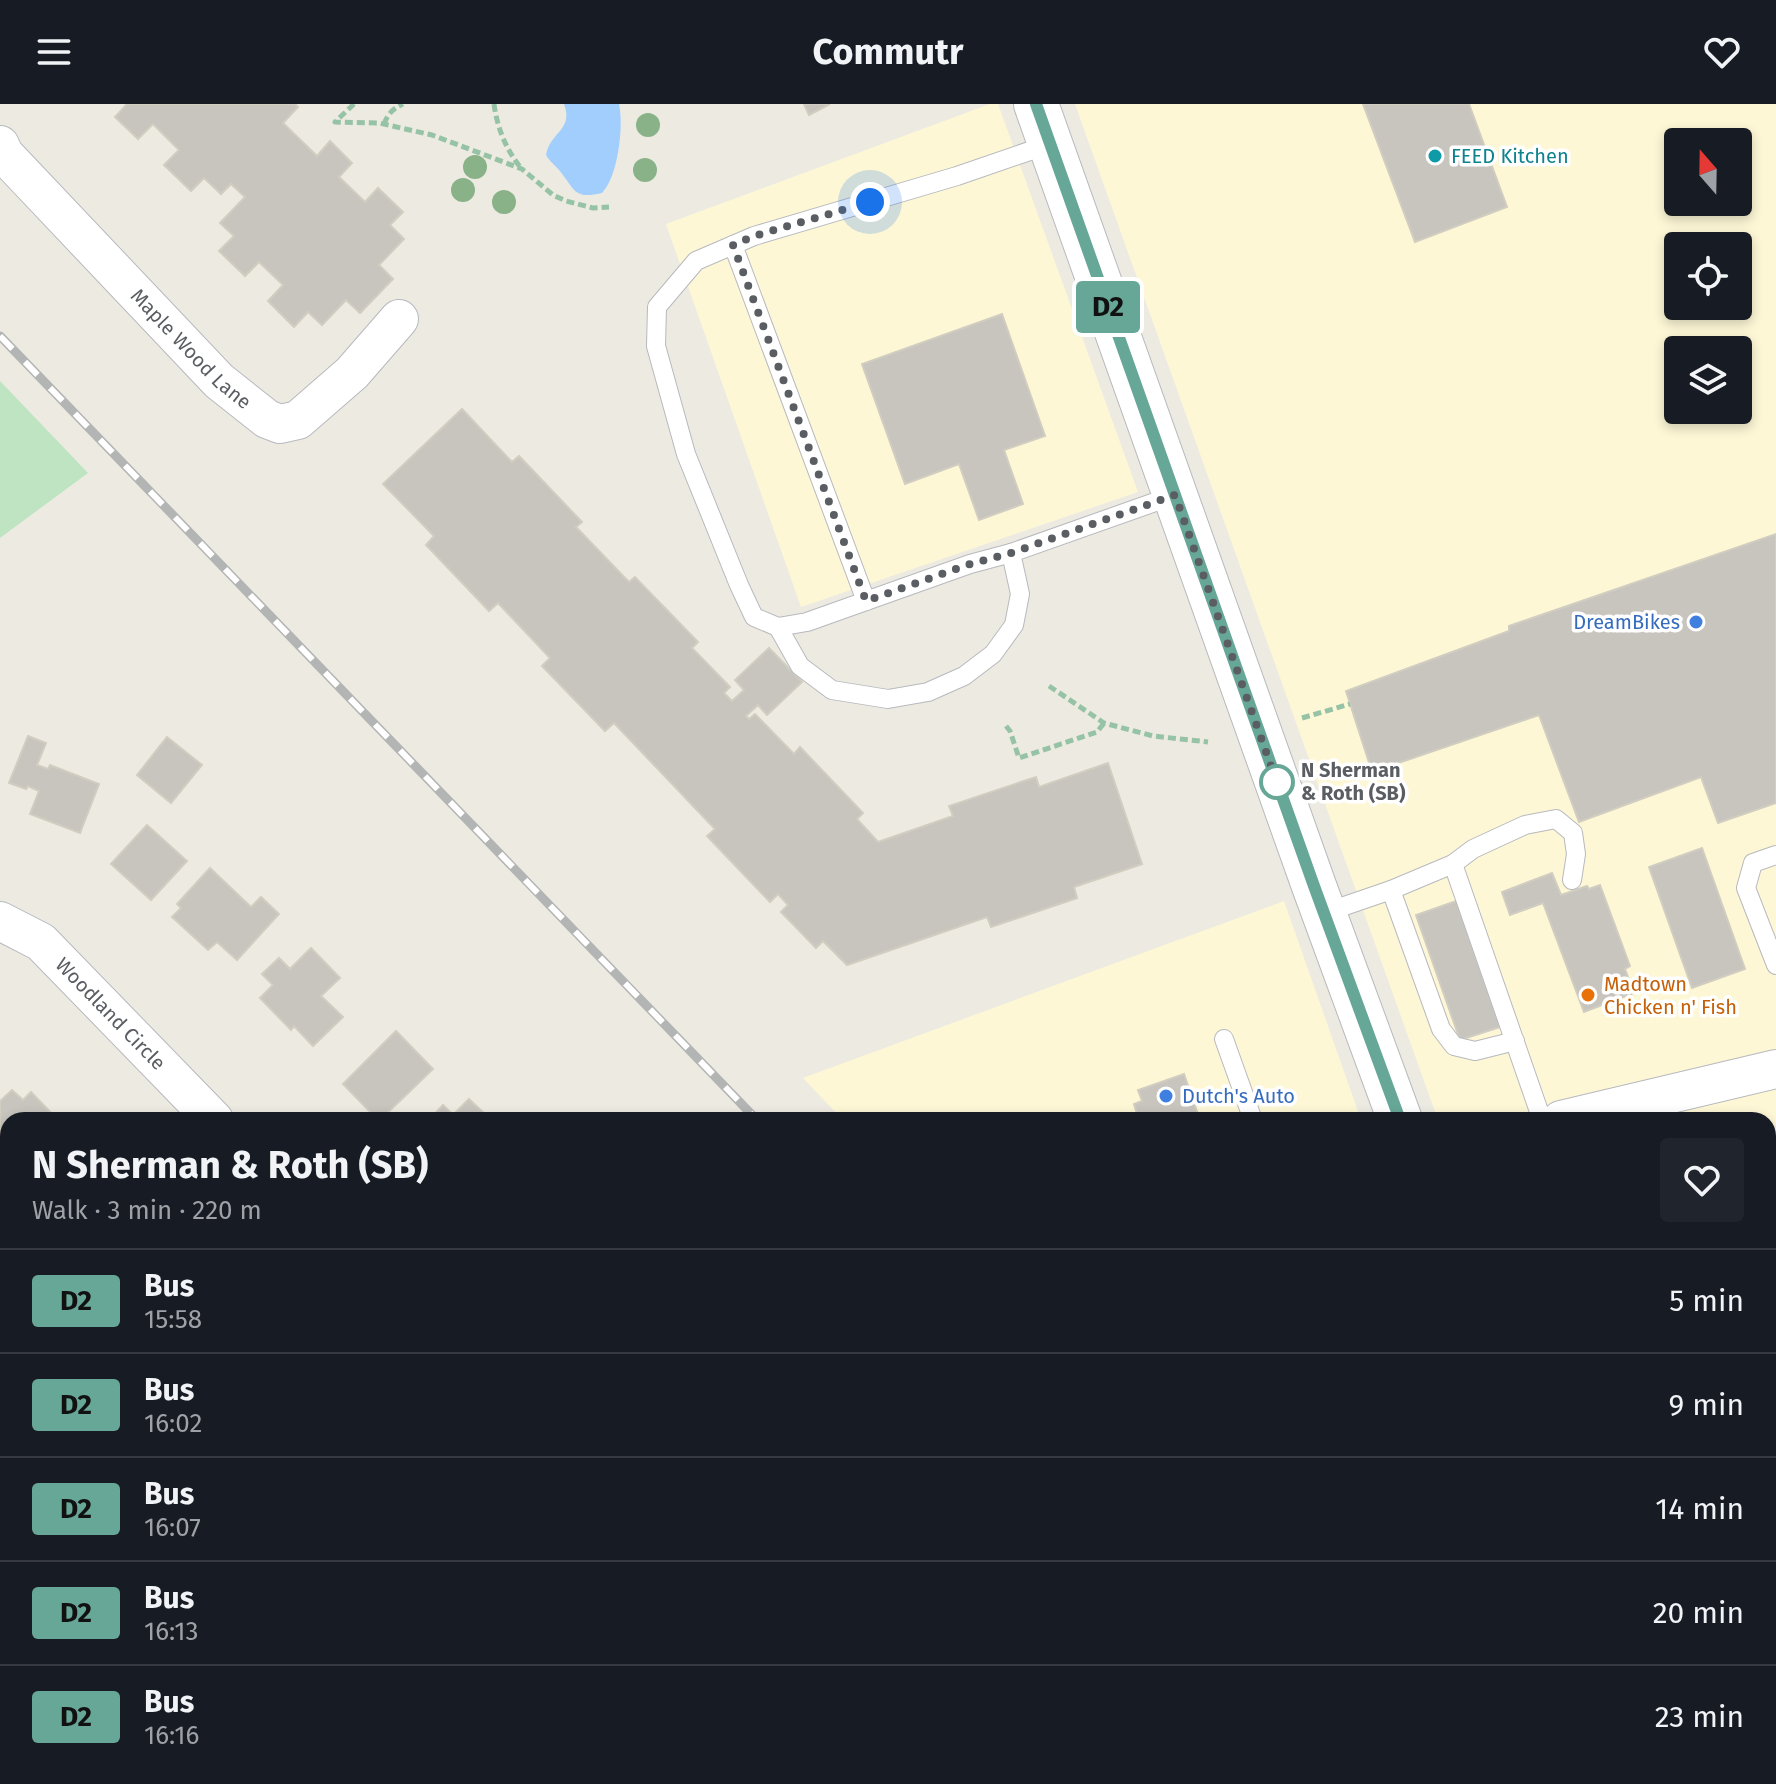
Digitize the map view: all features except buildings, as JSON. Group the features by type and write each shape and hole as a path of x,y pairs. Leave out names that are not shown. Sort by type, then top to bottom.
{"street":[{"path":"1043,124 1397,1112"},
{"name":"Maple Wood Lane","path":"0,145 4,154 219,381 267,419 280,424 298,420 352,373 399,319"},
{"name":"Woodland Circle","path":"0,921 41,942 206,1112"},
{"path":"1595,1112 1776,1069"}],"lane":[{"path":"1043,124 957,176 754,236 696,261 657,307 656,346 686,454 754,617 778,627 807,622 1175,495"},
{"path":"733,245 866,601"},
{"path":"778,627 800,666 832,690 888,699 928,692 964,676 993,654 1014,625 1020,594 1011,553"},
{"path":"1324,913 1453,864 1473,849 1525,825 1556,819 1573,833 1576,854 1572,880"},
{"path":"1776,855 1753,863 1746,888 1776,965"},
{"path":"1453,864 1491,988 1515,1041 1539,1112"},
{"path":"1391,890 1423,958 1440,1005 1441,1029 1454,1046 1475,1051 1515,1041"},
{"path":"1224,1039 1250,1112"}],"path":[{"path":"354,104 335,122 384,124 432,135 522,169"},
{"path":"384,124 394,108 403,104"},
{"path":"494,104 503,139 522,169 553,195 566,201 593,208 609,207"},
{"path":"1049,686 1104,723 1153,736 1208,742"},
{"path":"1302,718 1350,704"},
{"path":"1006,726 1019,758 1097,732 1104,723"}],"shaded area":[{"path":"990,104 998,104 1138,492 801,607 666,224"},
{"path":"1075,104 1776,104 1776,1112 1435,1112"},
{"path":"1284,901 1358,1112 835,1112 803,1078"}],"green space":[{"path":"0,381 88,473 0,538"}],"water":[{"path":"564,104 619,104 621,125 618,151 612,175 602,193 580,194 546,155 566,120"}],"railway":[{"path":"0,336 749,1112"}],"bus line":[{"name":"D2","path":"1036,104 1397,1112"}],"place":[{"name":"FEED Kitchen","path":"1435,156"},
{"name":"DreamBikes","path":"1696,622"},
{"name":"N Sherman & Roth (SB)","path":"1277,782"},
{"name":"Madtown Chicken n' Fish","path":"1588,995"},
{"name":"Dutch's Auto","path":"1166,1096"}],"route":[{"path":"870,202 733,245 866,601 1175,495 1277,782"}]}
